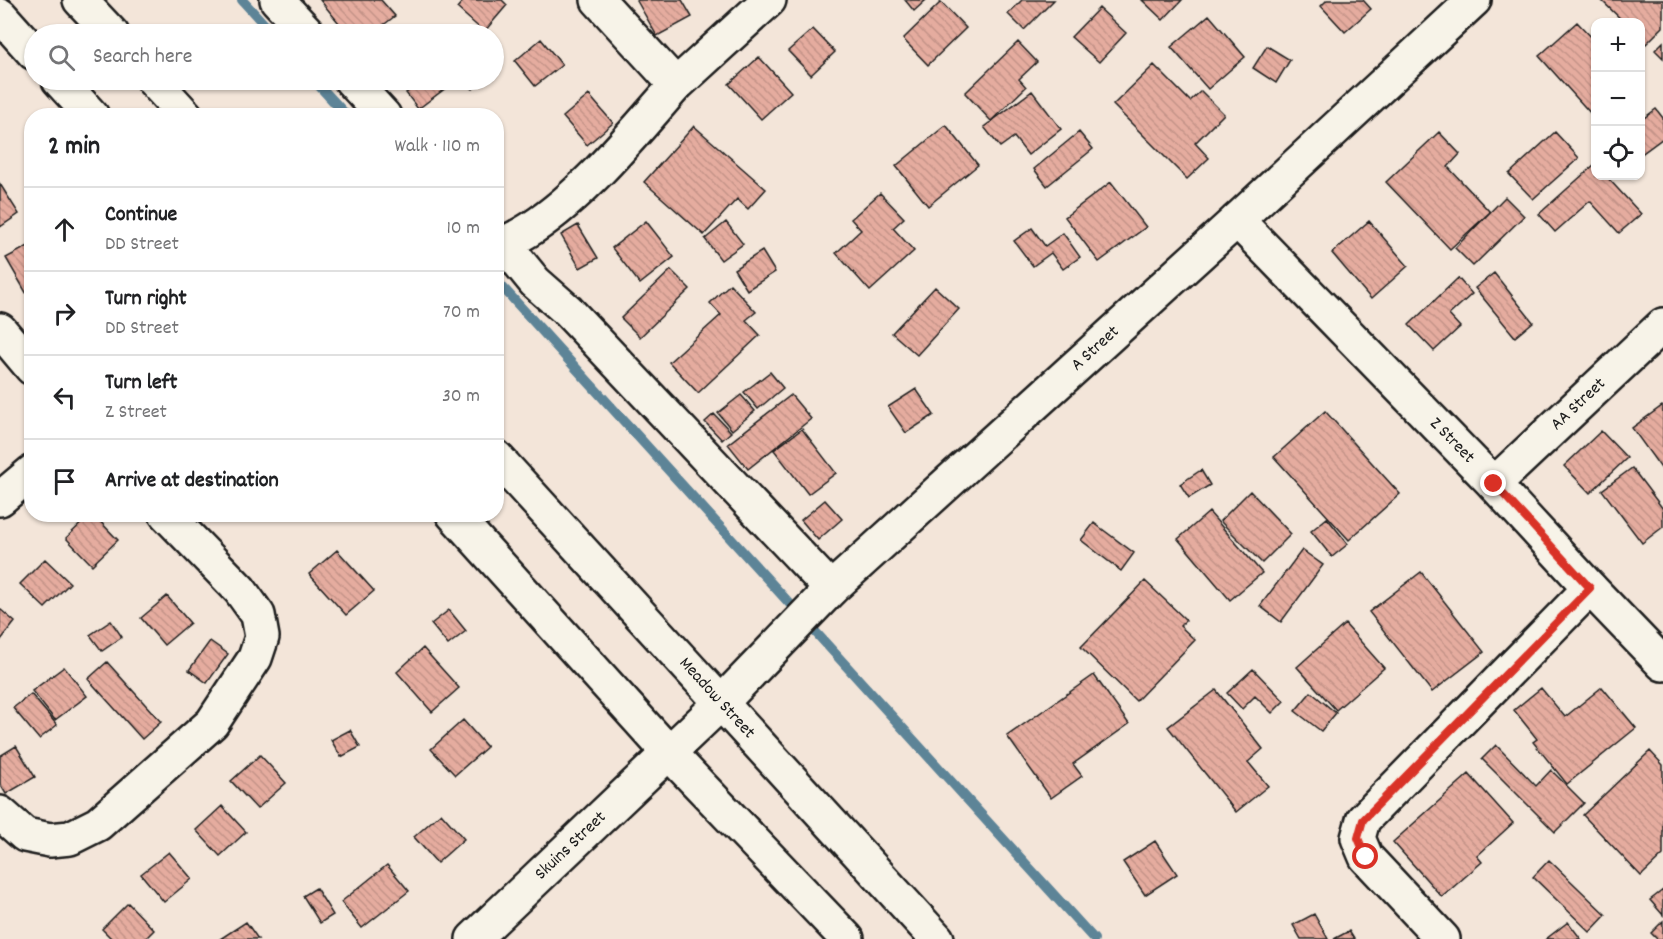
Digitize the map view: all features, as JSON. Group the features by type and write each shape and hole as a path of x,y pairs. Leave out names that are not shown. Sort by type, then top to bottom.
{"street":[{"path":"80,0 103,24"},
{"path":"277,0 300,24"},
{"path":"598,0 676,85"},
{"path":"504,238 532,228 574,194 618,151 676,85 769,0"},
{"name":"A Street","path":"721,703 822,598 1237,220 1474,0"},
{"path":"0,15 24,41"},
{"path":"68,90 85,108"},
{"path":"162,90 179,108"},
{"path":"360,90 377,108"},
{"name":"Z Street","path":"1237,220 1494,484 1663,664"},
{"path":"504,245 535,282 568,311 822,598"},
{"name":"AA Street","path":"1494,484 1663,325"},
{"path":"0,330 24,358"},
{"name":"Meadow Street","path":"504,466 937,939"},
{"path":"0,499 24,479"},
{"path":"0,813 25,835 50,840 70,838 98,824 212,723 255,658 262,637 258,615 240,590 174,522"},
{"path":"460,522 669,753 846,939"},
{"path":"1443,939 1366,857 1358,838 1363,820 1590,588"},
{"name":"Skuins Street","path":"473,939 721,703"}],"building":[{"path":"320,0 381,0 395,16 385,24 340,24"},
{"path":"464,0 502,0 507,5 491,24 475,24 457,8"},
{"path":"638,0 682,0 692,17 657,36"},
{"path":"905,0 926,0 914,11"},
{"path":"1022,0 1054,0 1024,30 1008,14"},
{"path":"1142,0 1182,0 1163,20"},
{"path":"1327,0 1363,0 1371,9 1345,32 1321,6"},
{"path":"1601,0 1663,0 1663,27 1646,44 1645,18 1620,18"},
{"path":"941,2 966,28 928,65 903,39"},
{"path":"1099,8 1126,33 1099,62 1071,37"},
{"path":"1209,15 1245,57 1208,89 1171,47"},
{"path":"1577,22 1591,37 1591,114 1539,56"},
{"path":"813,29 835,52 811,75 788,51"},
{"path":"541,39 562,65 535,86 515,61"},
{"path":"1018,42 1037,62 1019,79 1026,87 991,121 965,93"},
{"path":"1663,42 1663,58 1655,50"},
{"path":"1267,46 1290,60 1276,83 1253,68"},
{"path":"759,57 791,92 761,119 729,84"},
{"path":"1154,65 1190,101 1201,91 1224,114 1195,143 1209,158 1187,179 1113,105"},
{"path":"410,90 443,90 419,108 406,93"},
{"path":"1032,91 1061,129 1028,155 1014,137 1000,147 984,127"},
{"path":"589,95 613,123 587,145 563,117"},
{"path":"1656,109 1663,118 1663,138 1645,151 1645,126 1645,117"},
{"path":"946,125 978,165 928,206 896,166"},
{"path":"694,126 766,189 748,209 737,199 704,235 644,182"},
{"path":"1079,132 1093,149 1047,186 1034,169"},
{"path":"1439,132 1460,154 1448,167 1490,212 1450,249 1386,182"},
{"path":"1555,132 1579,158 1533,199 1509,174"},
{"path":"1591,168 1591,180 1610,180 1641,214 1619,233 1590,201 1555,232 1539,214"},
{"path":"1111,182 1146,227 1099,262 1065,217"},
{"path":"0,184 19,214 0,227"},
{"path":"880,193 904,218 893,228 914,251 870,291 836,253 861,230 851,219"},
{"path":"1505,197 1524,216 1473,266 1455,248"},
{"path":"646,221 674,257 640,284 612,248"},
{"path":"1369,221 1408,266 1371,299 1332,253"},
{"path":"726,222 743,244 721,260 705,239"},
{"path":"578,225 598,258 580,268 561,235"},
{"path":"1032,228 1045,246 1063,233 1080,257 1063,269 1051,253 1033,266 1014,241"},
{"path":"24,248 24,289 6,258"},
{"path":"762,251 775,272 747,290 734,269"},
{"path":"671,270 690,289 640,337 621,318"},
{"path":"1494,273 1533,322 1515,337 1475,288"},
{"path":"1458,278 1472,294 1449,315 1460,327 1434,351 1409,325"},
{"path":"730,284 756,312 746,320 760,335 698,393 669,362 721,315 710,303"},
{"path":"935,287 959,309 917,355 892,333"},
{"path":"770,372 783,388 758,409 744,392"},
{"path":"916,389 934,415 906,433 888,407"},
{"path":"741,395 755,411 732,430 718,413"},
{"path":"791,395 811,419 748,469 728,444"},
{"path":"1663,407 1663,471 1632,428"},
{"path":"1325,411 1400,494 1349,540 1274,457"},
{"path":"714,414 731,432 722,440 705,422"},
{"path":"802,429 836,473 808,494 774,450"},
{"path":"1601,431 1627,458 1590,493 1564,466"},
{"path":"1632,468 1663,509 1663,527 1642,543 1602,490"},
{"path":"1201,470 1210,485 1189,498 1180,484"},
{"path":"1250,491 1291,534 1262,563 1220,521"},
{"path":"825,500 842,519 818,540 801,520"},
{"path":"1209,512 1262,573 1230,600 1178,539"},
{"path":"1327,518 1348,544 1332,557 1311,531"},
{"path":"83,522 101,522 118,540 92,565 66,538"},
{"path":"1094,523 1134,553 1121,571 1081,540"},
{"path":"337,550 374,591 346,615 309,574"},
{"path":"1302,550 1323,565 1281,622 1260,606"},
{"path":"45,559 70,583 45,608 20,584"},
{"path":"1421,572 1484,652 1432,692 1369,612"},
{"path":"1145,581 1186,620 1180,626 1195,640 1136,701 1081,647"},
{"path":"167,596 190,623 164,645 141,618"},
{"path":"0,609 15,622 0,641"},
{"path":"449,610 466,631 448,645 431,624"},
{"path":"111,621 122,637 102,651 90,635"},
{"path":"1345,624 1384,668 1336,710 1297,667"},
{"path":"210,641 228,654 207,683 189,670"},
{"path":"423,648 459,688 432,712 397,672"},
{"path":"107,662 161,722 142,739 88,679"},
{"path":"64,667 87,696 55,720 32,691"},
{"path":"1253,669 1284,701 1272,713 1255,696 1242,709 1227,693"},
{"path":"1094,675 1129,724 1073,764 1082,776 1051,798 1007,736"},
{"path":"1602,687 1636,728 1567,784 1533,742 1537,739 1514,710 1541,688 1565,717"},
{"path":"1216,690 1263,749 1248,762 1268,786 1236,812 1168,727"},
{"path":"1311,692 1336,713 1321,731 1295,711"},
{"path":"31,694 57,725 39,739 13,708"},
{"path":"463,720 487,747 455,775 431,749"},
{"path":"350,730 360,747 341,757 331,740"},
{"path":"1496,745 1536,786 1551,770 1584,803 1555,832 1482,759"},
{"path":"16,746 35,777 6,794 0,784 0,756"},
{"path":"1650,751 1663,765 1663,855 1641,876 1583,815"},
{"path":"260,755 286,783 257,809 231,781"},
{"path":"1469,774 1513,823 1477,856 1482,862 1442,897 1393,842"},
{"path":"222,806 246,832 220,856 196,830"},
{"path":"441,813 464,839 437,863 414,837"},
{"path":"1155,841 1177,874 1145,895 1123,862"},
{"path":"169,852 192,879 164,902 141,874"},
{"path":"1549,860 1606,915 1590,932 1533,877"},
{"path":"387,865 409,891 362,928 341,902"},
{"path":"316,888 333,915 320,923 303,896"},
{"path":"1663,890 1663,915 1650,900"},
{"path":"128,903 154,930 145,939 112,939 102,929"},
{"path":"1314,914 1328,939 1301,939 1293,925"},
{"path":"1663,921 1663,939 1657,939 1651,933"},
{"path":"246,922 258,939 220,939"},
{"path":"1568,922 1581,939 1546,939"},
{"path":"1349,931 1354,939 1334,939"}],"waterway":[{"path":"242,0 264,24"},
{"path":"323,90 340,108"},
{"path":"504,289 1094,939"}],"route":[{"path":"1366,857 1358,838 1363,820 1382,798 1590,588 1494,484"}]}
